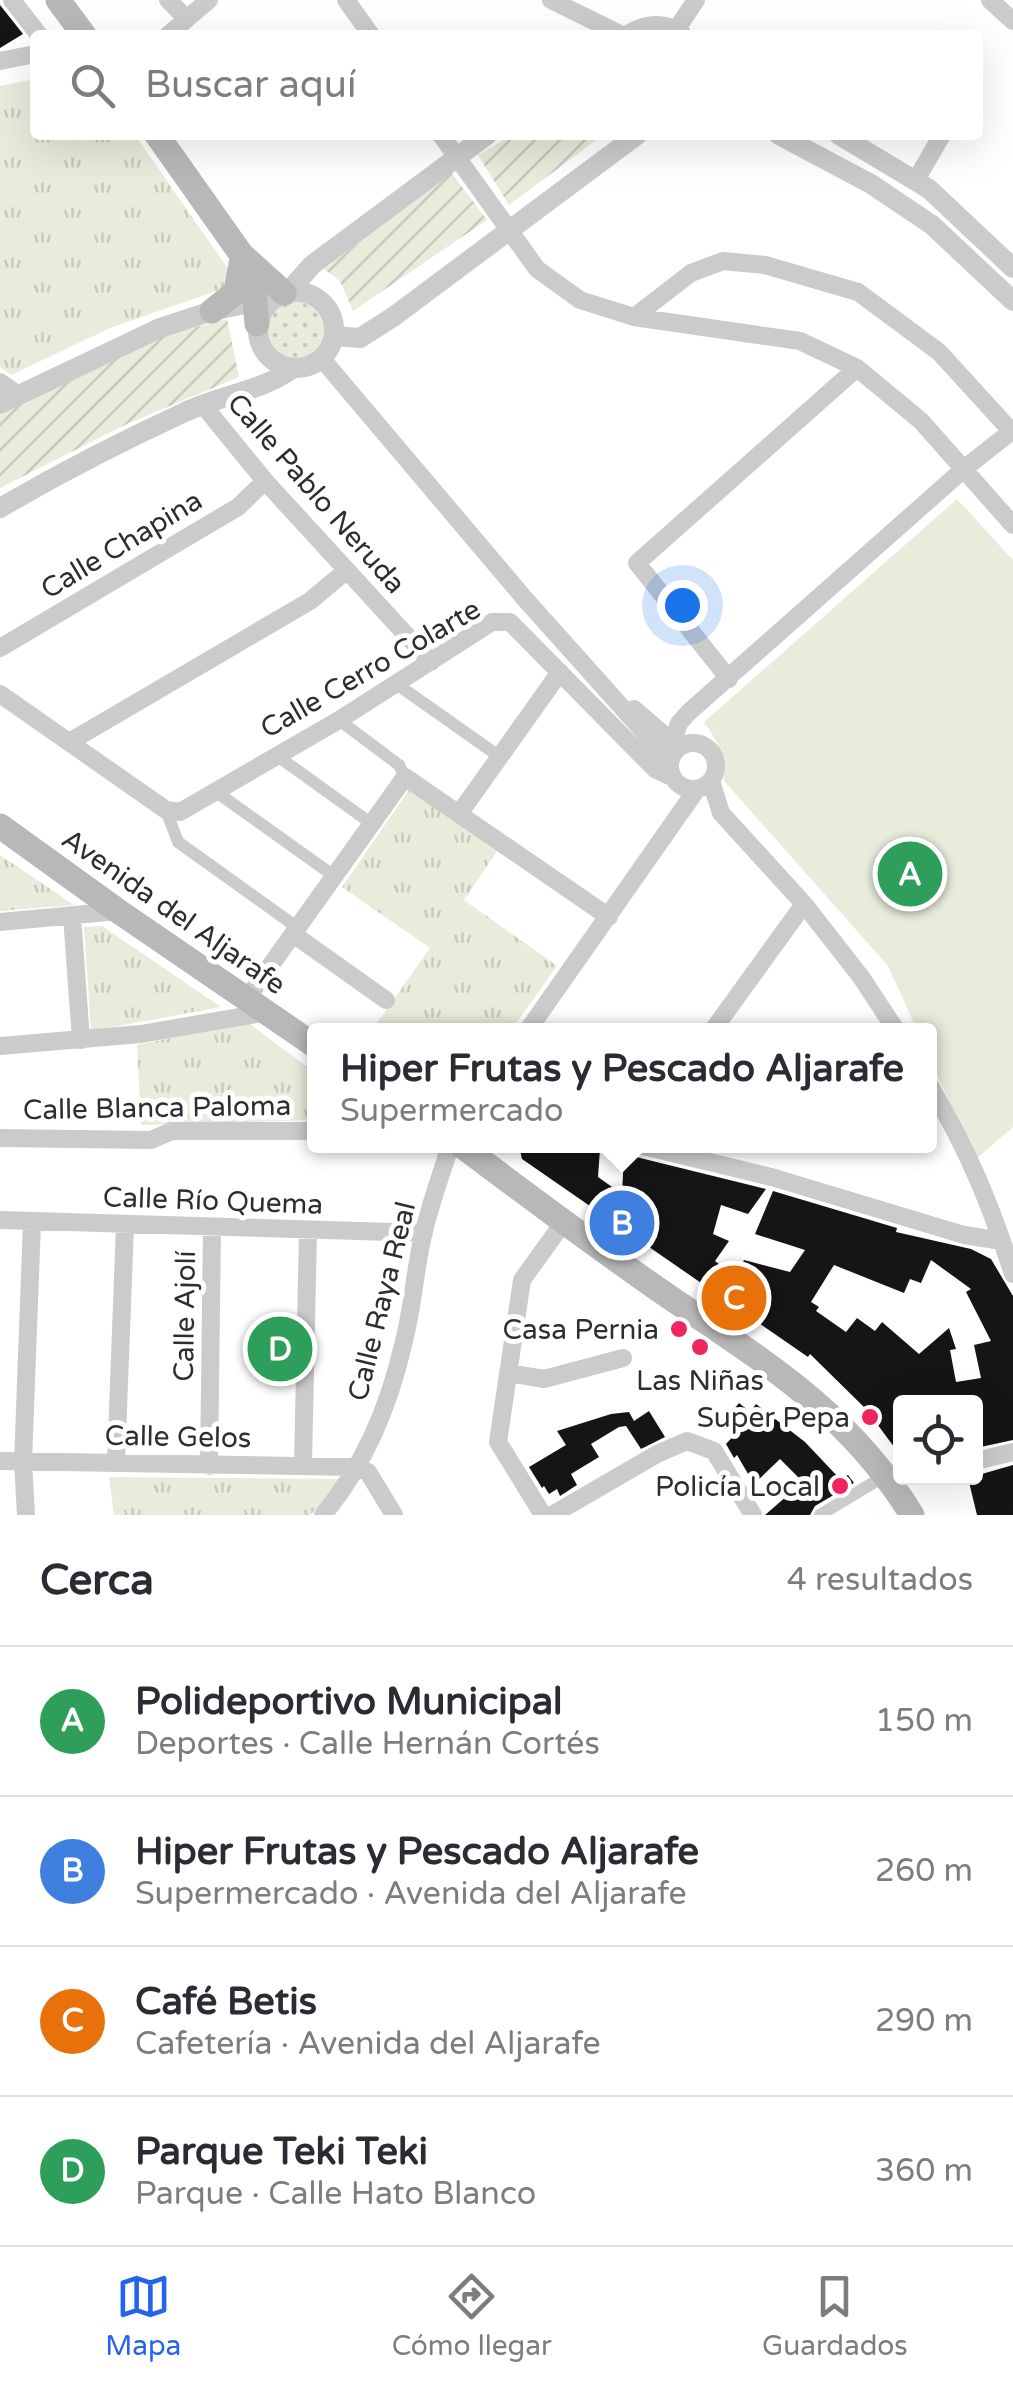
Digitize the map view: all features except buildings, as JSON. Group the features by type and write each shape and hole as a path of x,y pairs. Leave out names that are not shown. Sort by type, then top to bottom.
{"main road":[{"path":"58,0 80,30"},
{"path":"160,140 273,301"},
{"path":"212,311 236,292 241,278 241,254"},
{"name":"Avenida del Aljarafe","path":"0,826 307,1040"},
{"path":"471,1153 563,1223 804,1390 893,1476"},
{"path":"898,1485 912,1515"}],"street":[{"path":"12,0 36,30"},
{"path":"168,0 187,19"},
{"path":"174,30 210,0"},
{"path":"346,0 367,30"},
{"path":"551,0 615,30"},
{"path":"681,30 696,0"},
{"path":"990,0 1013,20"},
{"path":"638,30 662,26 672,30"},
{"path":"0,61 30,55"},
{"path":"445,140 537,269 580,300 634,318 800,341 857,368 922,421 1013,525"},
{"path":"292,369 269,359 258,336 273,301 309,268 480,140"},
{"path":"334,336 360,338 630,140"},
{"path":"788,140 870,184 932,225 1013,302"},
{"path":"848,140 930,188 1013,268"},
{"path":"916,180 939,140"},
{"path":"634,318 690,272 723,261 765,265 858,292 939,352 1013,432 965,468 694,711 677,754"},
{"path":"0,508 64,471 203,405 275,381 292,369 313,365 322,359 334,336 334,323 321,301 310,294 212,311 160,328 5,393"},
{"path":"322,359 525,600 616,699 627,703 677,754 684,788 704,786"},
{"path":"730,679 638,563 857,368"},
{"name":"Calle Pablo Neruda","path":"203,405 265,481 431,662"},
{"name":"Calle Chapina","path":"0,648 238,507 265,481"},
{"path":"71,741 310,601 346,570"},
{"name":"Calle Cerro Colarte","path":"166,810 180,812 339,720 492,622 510,622 655,769 677,754"},
{"path":"459,814 560,672"},
{"path":"398,684 500,757"},
{"path":"0,694 166,810 178,842 386,1000"},
{"path":"339,720 398,765 405,777 609,916"},
{"path":"533,1023 715,774 715,757 704,745 677,754"},
{"path":"276,755 372,824"},
{"path":"0,1046 140,1034 258,1005 296,931 405,777"},
{"path":"704,786 721,813 804,904 891,1023"},
{"path":"215,791 334,876"},
{"path":"718,1023 804,904"},
{"path":"0,922 118,911"},
{"path":"72,916 81,1040"},
{"path":"937,1098 957,1131 1008,1247"},
{"name":"Calle Blanca Paloma","path":"0,1138 151,1140 172,1131 307,1131"},
{"name":"Calle Raya Real","path":"324,1515 377,1428 405,1339 424,1233 448,1153"},
{"path":"672,1153 775,1178 1008,1247"},
{"path":"1013,1213 1005,1218 1013,1274"},
{"name":"Calle Río Quema","path":"0,1220 424,1233"},
{"path":"26,1515 23,1462 32,1222"},
{"path":"543,1515 498,1442 522,1280 563,1223"},
{"path":"116,1462 125,1225"},
{"name":"Calle Ajolí","path":"209,1466 212,1228"},
{"path":"303,1465 308,1231"},
{"path":"508,1373 544,1379 623,1358"},
{"path":"552,1515 686,1441 714,1452 753,1515"},
{"path":"983,1459 1013,1452"},
{"name":"Calle Gelos","path":"0,1461 354,1467"},
{"path":"354,1467 368,1472 394,1515"},
{"path":"820,1515 893,1479"}],"green space":[{"path":"30,80 30,140 138,140 233,276 222,289 110,328 11,375 0,367 0,86"},
{"path":"504,140 596,140 509,205 478,155"},
{"path":"451,172 487,220 353,311 340,281 324,269"},
{"path":"295,302 316,310 324,331 316,352 295,360 274,352 266,331 274,310"},
{"path":"227,319 239,377 129,423 0,488 0,415 165,335"},
{"path":"957,499 1013,560 1013,1127 975,1160 937,1074 937,1023 914,1023 888,966 724,781 720,750 704,722"},
{"path":"409,790 497,851 464,900 557,966 516,1023 377,1023 430,948 342,887"},
{"path":"0,855 74,905 0,911"},
{"path":"102,926 221,1007 91,1031 84,927"},
{"path":"247,1022 307,1067 307,1120 141,1125 137,1045"},
{"path":"262,1323 299,1326 298,1371 262,1371"},
{"path":"109,1477 348,1479 310,1515 114,1515"}],"place":[{"name":"Polideportivo Municipal","path":"910,874"},
{"name":"Hiper Frutas y Pescado Aljarafe","path":"622,1223"},
{"name":"Café Betis","path":"734,1298"},
{"name":"Casa Pernia","path":"679,1329"},
{"name":"Las Niñas","path":"700,1347"},
{"name":"Parque Teki Teki","path":"280,1349"},
{"name":"Super Pepa","path":"870,1417"},
{"name":"Policía Local","path":"840,1486"}]}
